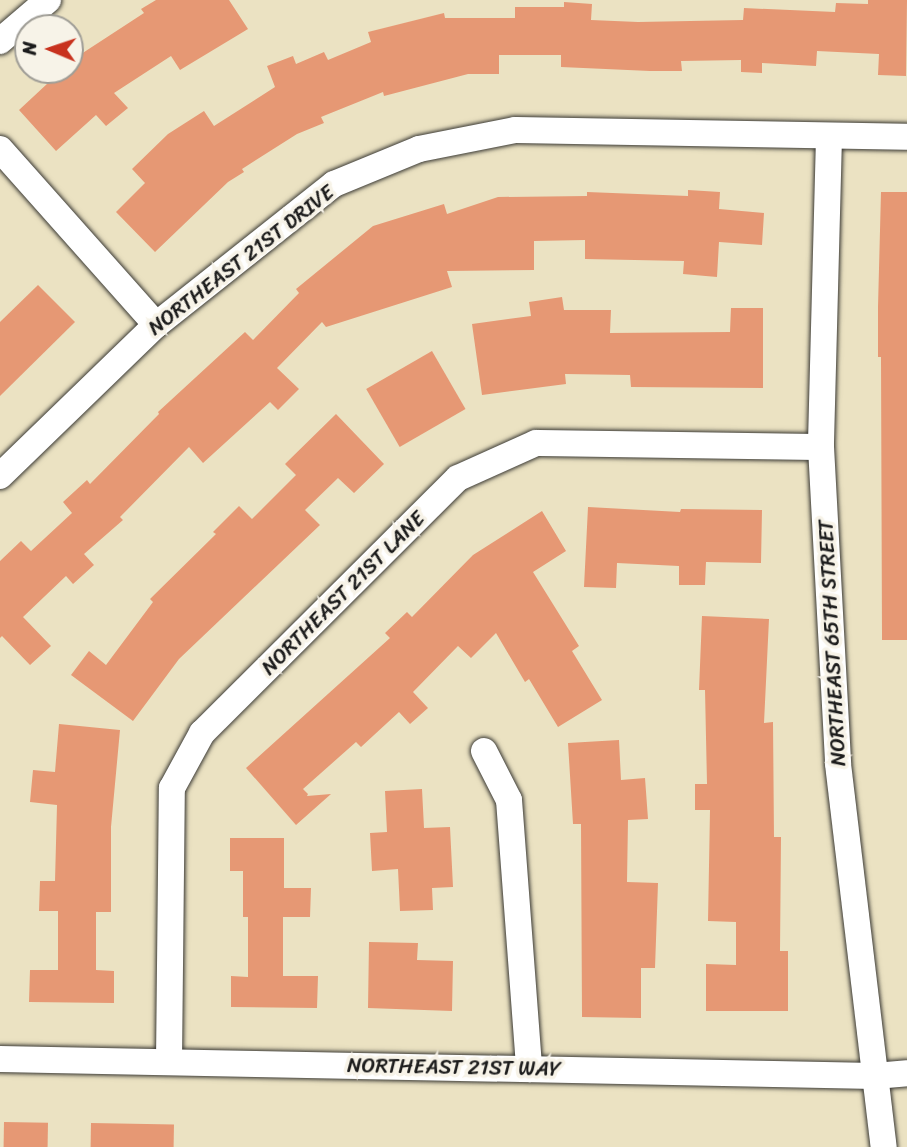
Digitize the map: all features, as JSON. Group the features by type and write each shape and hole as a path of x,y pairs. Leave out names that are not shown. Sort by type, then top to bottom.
{"street":[{"path":"0,41 48,0"},
{"name":"NORTHEAST 21ST DRIVE","path":"0,476 156,325 334,184 419,149 515,130 907,137"},
{"name":"NORTHEAST 65TH STREET","path":"829,137 821,447 838,764 884,1147"},
{"path":"0,149 156,325"},
{"name":"NORTHEAST 21ST LANE","path":"169,1061 173,788 202,733 458,478 536,443 821,447"},
{"path":"484,751 509,800 529,1069"},
{"name":"NORTHEAST 21ST WAY","path":"0,1059 875,1076 907,1073"}],"building":[{"path":"156,0 229,0 248,29 180,70 171,56 114,93 128,108 106,126 96,115 56,151 19,110 47,84 84,84 84,52 144,13 141,9"},
{"path":"868,0 907,0 906,76 878,75 879,54 817,51 816,66 762,63 762,73 741,72 741,60 681,61 682,71 650,71 561,67 561,55 499,55 499,74 468,74 384,96 383,92 321,117 324,123 297,134 242,169 244,172 228,182 155,252 116,212 145,183 132,169 168,134 204,111 214,126 275,87 267,66 293,56 296,64 324,52 328,60 371,42 368,32 444,13 445,18 515,18 515,7 564,7 564,2 592,4 591,20 638,22 743,20 744,8 835,12 836,3 868,4"},
{"path":"688,190 720,192 719,209 764,213 762,245 719,242 717,277 683,274 684,261 585,259 585,240 534,241 534,270 447,271 452,287 326,327 322,322 277,368 299,389 278,410 270,402 203,463 189,447 120,517 123,520 84,554 94,565 73,584 66,576 23,617 51,646 30,665 2,636 0,638 0,561 21,541 31,551 72,513 63,502 87,480 90,484 159,414 158,412 245,332 253,340 299,293 296,289 373,226 444,204 447,214 498,197 587,196 587,192 688,196"},
{"path":"881,192 907,192 907,640 882,640 881,357 878,357"},
{"path":"38,285 75,322 0,396 0,322"},
{"path":"562,297 564,310 611,310 610,333 730,332 731,308 763,308 763,388 631,387 630,375 565,374 566,384 482,395 472,324 531,316 529,302"},
{"path":"432,351 466,409 400,447 366,389"},
{"path":"336,414 384,464 354,493 338,478 305,510 320,525 179,659 133,721 71,675 89,651 106,665 153,602 150,599 216,534 213,532 239,506 252,519 296,475 285,464"},
{"path":"588,507 680,512 681,509 762,510 761,563 706,562 705,585 679,585 679,566 617,563 616,588 584,587"},
{"path":"542,511 566,551 533,572 579,646 572,651 602,700 558,727 529,679 525,682 496,633 471,658 458,646 413,692 428,708 410,724 399,712 361,747 356,742 303,789 307,796 331,794 296,825 246,768 390,638 385,633 407,612 412,617 473,555"},
{"path":"702,616 769,619 764,723 773,722 774,837 781,837 780,951 788,951 788,1011 706,1011 706,964 736,965 736,922 708,921 710,810 695,810 695,784 707,784 705,690 699,690"},
{"path":"59,724 120,730 111,827 111,912 96,912 96,970 114,971 114,1003 29,1002 30,970 58,970 58,911 39,911 40,881 55,881 57,805 30,802 33,770 55,772"},
{"path":"619,740 621,780 645,778 648,819 628,820 627,882 658,883 655,968 641,968 641,1018 582,1017 581,824 573,824 568,743"},
{"path":"422,789 424,828 450,827 453,887 432,888 433,910 400,911 398,869 372,871 370,833 387,832 385,791"},
{"path":"230,838 284,838 284,888 311,888 310,917 283,917 283,976 318,976 317,1008 231,1007 231,976 248,977 248,917 243,917 243,871 230,871"},
{"path":"369,942 418,943 417,960 453,961 452,1011 368,1008"},
{"path":"4,1122 48,1123 48,1147 4,1147"},
{"path":"91,1123 174,1124 174,1147 91,1147"}]}
